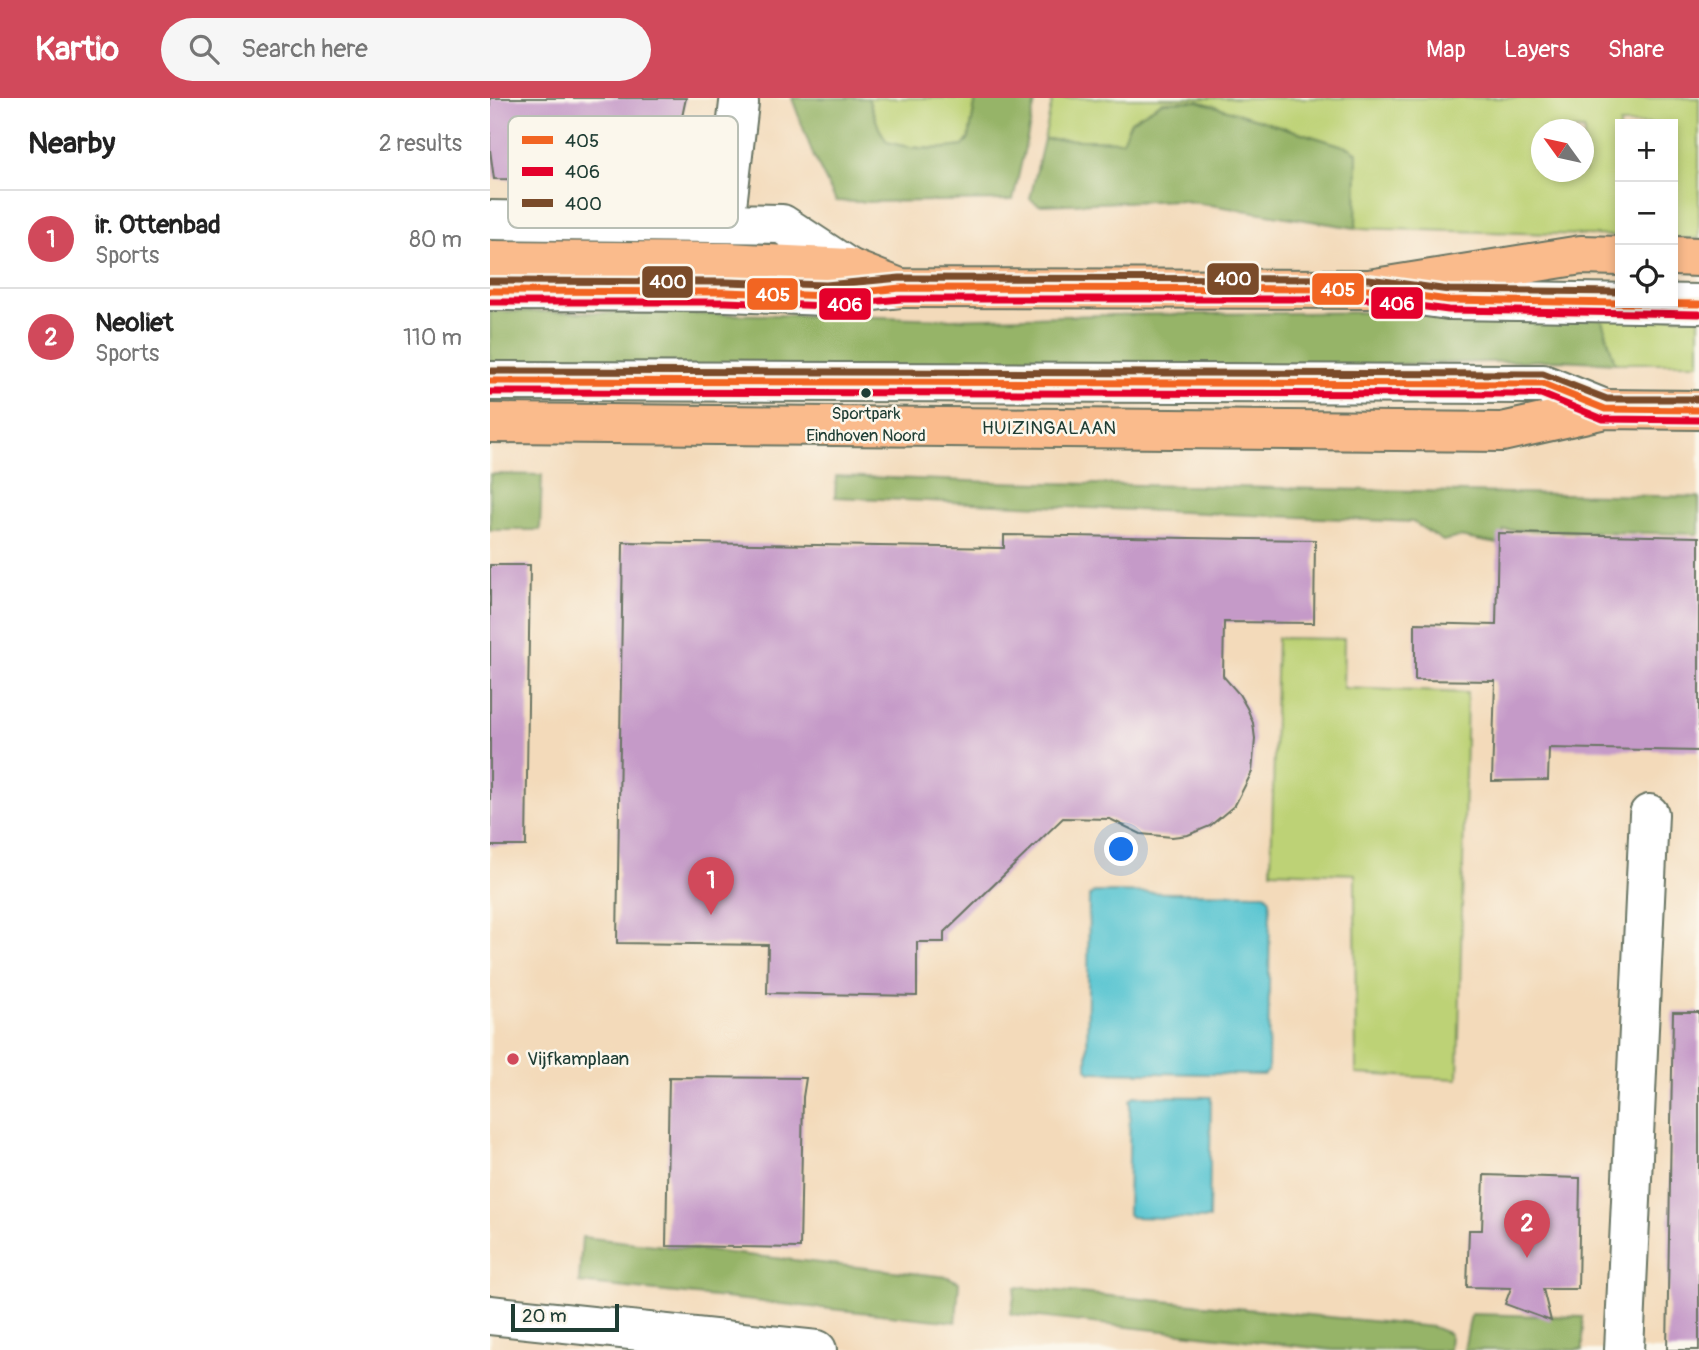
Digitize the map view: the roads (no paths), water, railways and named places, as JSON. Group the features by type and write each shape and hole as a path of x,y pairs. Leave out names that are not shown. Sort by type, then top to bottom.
{"main road":[{"path":"490,260 728,262 849,268 900,288 1369,289 1581,255 1615,256"},
{"path":"1678,256 1699,257"},
{"name":"HUIZINGALAAN","path":"490,423 1503,432 1605,409 1699,410"}],"street":[{"path":"737,116 738,103"},
{"path":"490,220 508,220"},
{"path":"738,223 782,224 849,268"},
{"path":"490,291 726,292 826,296 900,288"},
{"path":"1369,289 1448,300 1699,304"},
{"name":"HUIZINGALAAN","path":"490,381 883,380 1543,384 1605,409"},
{"path":"1624,1350 1649,814"},
{"path":"490,1315 817,1350"}],"water":[{"path":"1094,892 1265,894 1270,899 1268,1071 1264,1075 1091,1072 1087,1069 1089,896"},
{"path":"1134,1096 1211,1097 1209,1219 1131,1217 1128,1214 1130,1100"}],"place":[{"name":"Sportpark Eindhoven Noord","path":"866,393"},
{"name":"ir. Ottenbad","path":"711,915"},
{"name":"Vijfkamplaan","path":"513,1059"},
{"name":"Neoliet","path":"1527,1258"}]}
